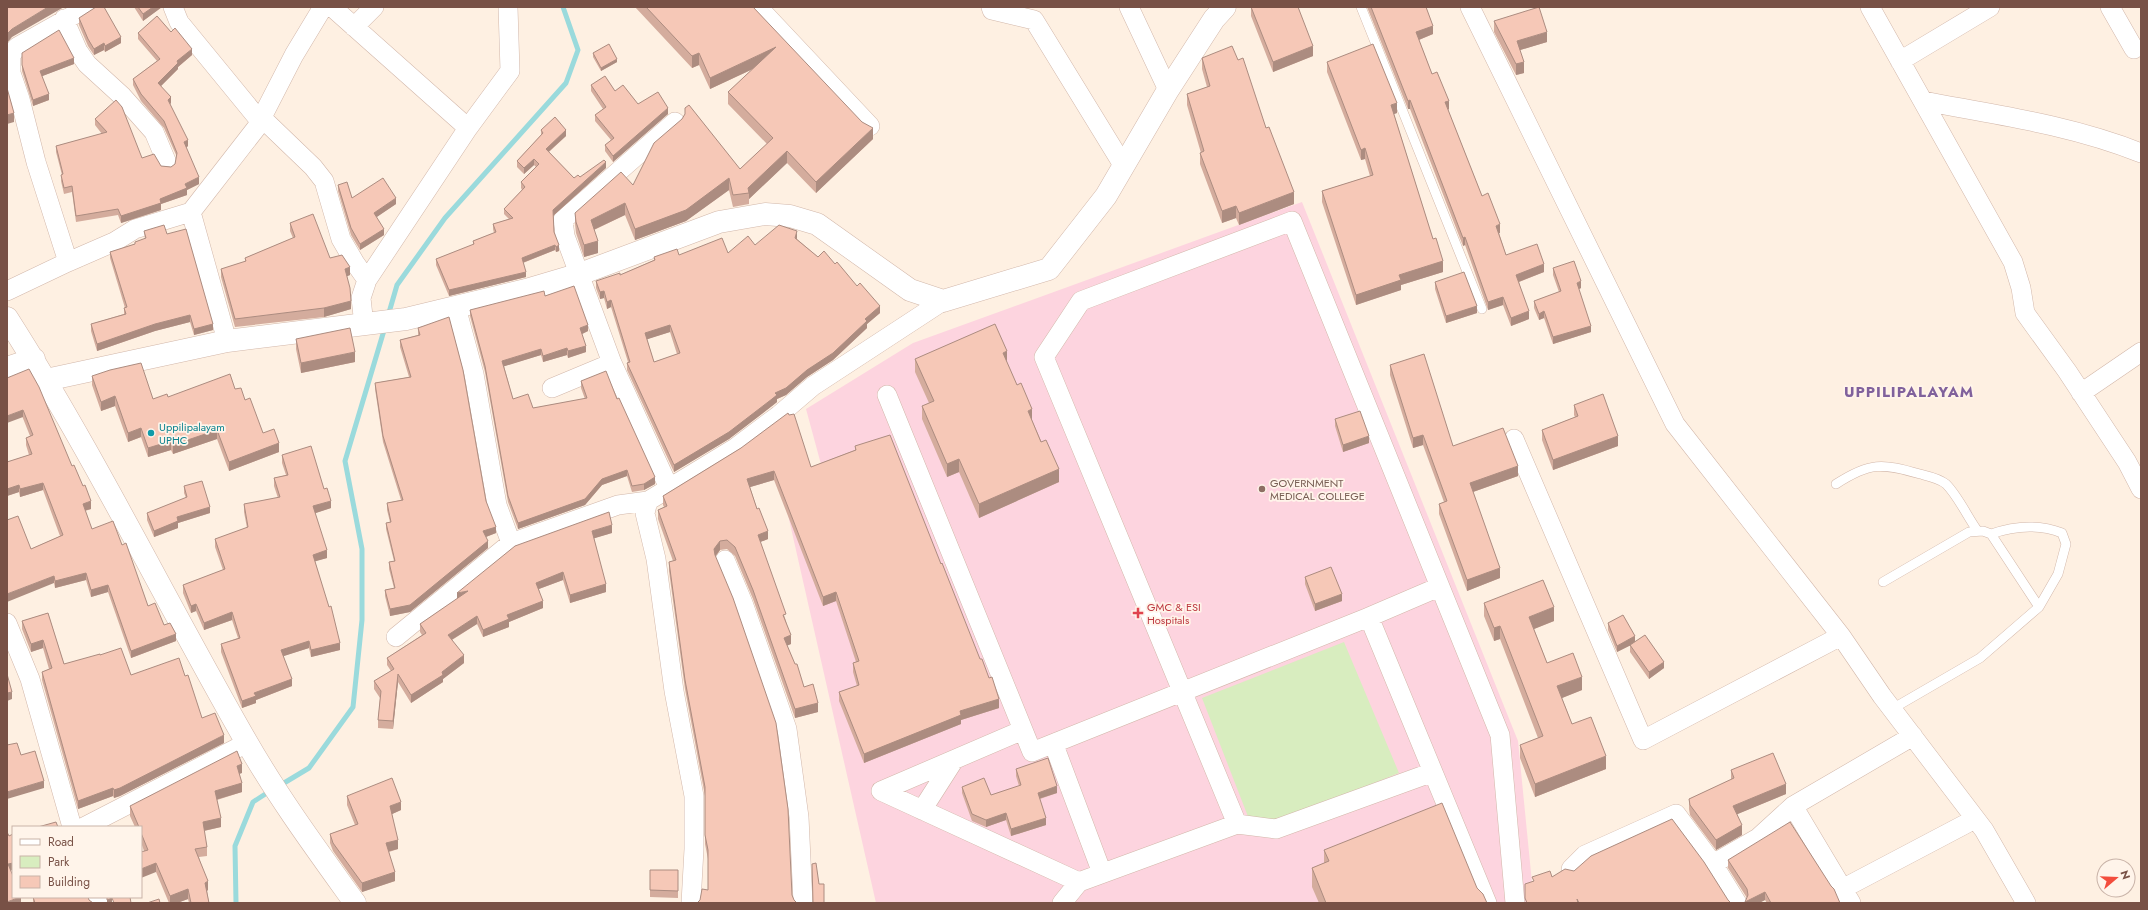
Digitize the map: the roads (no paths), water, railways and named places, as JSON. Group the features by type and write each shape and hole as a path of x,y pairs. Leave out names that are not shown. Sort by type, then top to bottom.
{"street":[{"path":"68,262 36,162 20,99 11,73 11,55 16,47 88,7"},
{"path":"173,7 179,22 261,119 313,167 324,181 341,239 355,264 367,280"},
{"path":"7,291 114,242 135,230 191,212 261,119 294,55 323,7"},
{"path":"332,7 468,128"},
{"path":"354,27 374,7"},
{"path":"370,324 361,298 367,280 468,128 510,71 508,7"},
{"path":"758,7 870,126"},
{"path":"991,7 992,10 1034,20 1123,165"},
{"path":"1129,7 1168,90"},
{"path":"1470,7 1675,424 1840,636 1892,709 1976,819 2021,901"},
{"path":"1870,7 2013,262 2021,288 2025,313 2127,462 2141,489"},
{"path":"1900,61 1990,7"},
{"path":"2110,7 2139,51"},
{"path":"396,636 511,543 618,505 648,501 735,448 779,416 813,386 943,301 1049,269 1106,196 1123,165 1216,11"},
{"path":"64,19 78,51 87,64 122,96 154,132 167,163"},
{"path":"1923,101 2046,123 2108,140 2141,153"},
{"path":"669,488 612,363 565,236 563,220 675,122"},
{"path":"191,212 227,341"},
{"path":"46,380 227,341 406,319 580,274 719,222 765,214 790,216 817,224 910,290 943,301"},
{"path":"1237,824 1044,358 1081,301 1292,221 1500,735 1516,903"},
{"path":"456,307 474,374 497,505 511,543"},
{"path":"7,318 46,380 247,743 298,823 355,903"},
{"path":"2081,393 2141,352"},
{"path":"7,368 34,359"},
{"path":"552,388 612,363"},
{"path":"887,395 1032,752 1369,617 1439,587"},
{"path":"1514,438 1643,740 1840,636"},
{"path":"648,501 645,513 656,559 674,691 694,796 694,849 691,903"},
{"path":"725,560 745,610 787,729 799,817 803,903"},
{"path":"1369,617 1487,903"},
{"path":"7,623 30,679 72,826"},
{"path":"1023,730 881,791 1079,882"},
{"path":"1713,864 1758,838 1793,806 1913,736"},
{"path":"86,826 247,743"},
{"path":"1054,744 1102,873"},
{"path":"922,810 954,760"},
{"path":"1062,903 1079,882 1237,824 1276,829 1433,772"},
{"path":"1793,806 1848,896 1976,819"},
{"path":"1571,869 1585,855 1676,814 1713,864 1737,903"}],"lane":[{"path":"1361,7 1482,309"},
{"path":"1836,484 1858,470 1874,466 1895,467 1940,480 1950,490 1977,530"},
{"path":"1882,582 1969,532 1977,530 1991,534 2011,528 2033,527 2051,529 2062,533 2066,544 2058,574 2039,607 1980,658 1892,709"},
{"path":"1991,534 2039,607"}],"waterway":[{"path":"388,316 397,285 445,218 566,83 578,50 563,7"},
{"path":"279,786 309,768 353,707 362,620 362,549 345,461 385,327"},
{"path":"236,903 235,846 253,802 270,791"}],"place":[{"name":"Uppilipalayam UPHC","path":"151,433"},
{"name":"GOVERNMENT MEDICAL COLLEGE","path":"1262,489"},
{"name":"GMC & ESI Hospitals","path":"1138,613"}],"district":[{"name":"UPPILIPALAYAM","path":"1909,392"}]}
